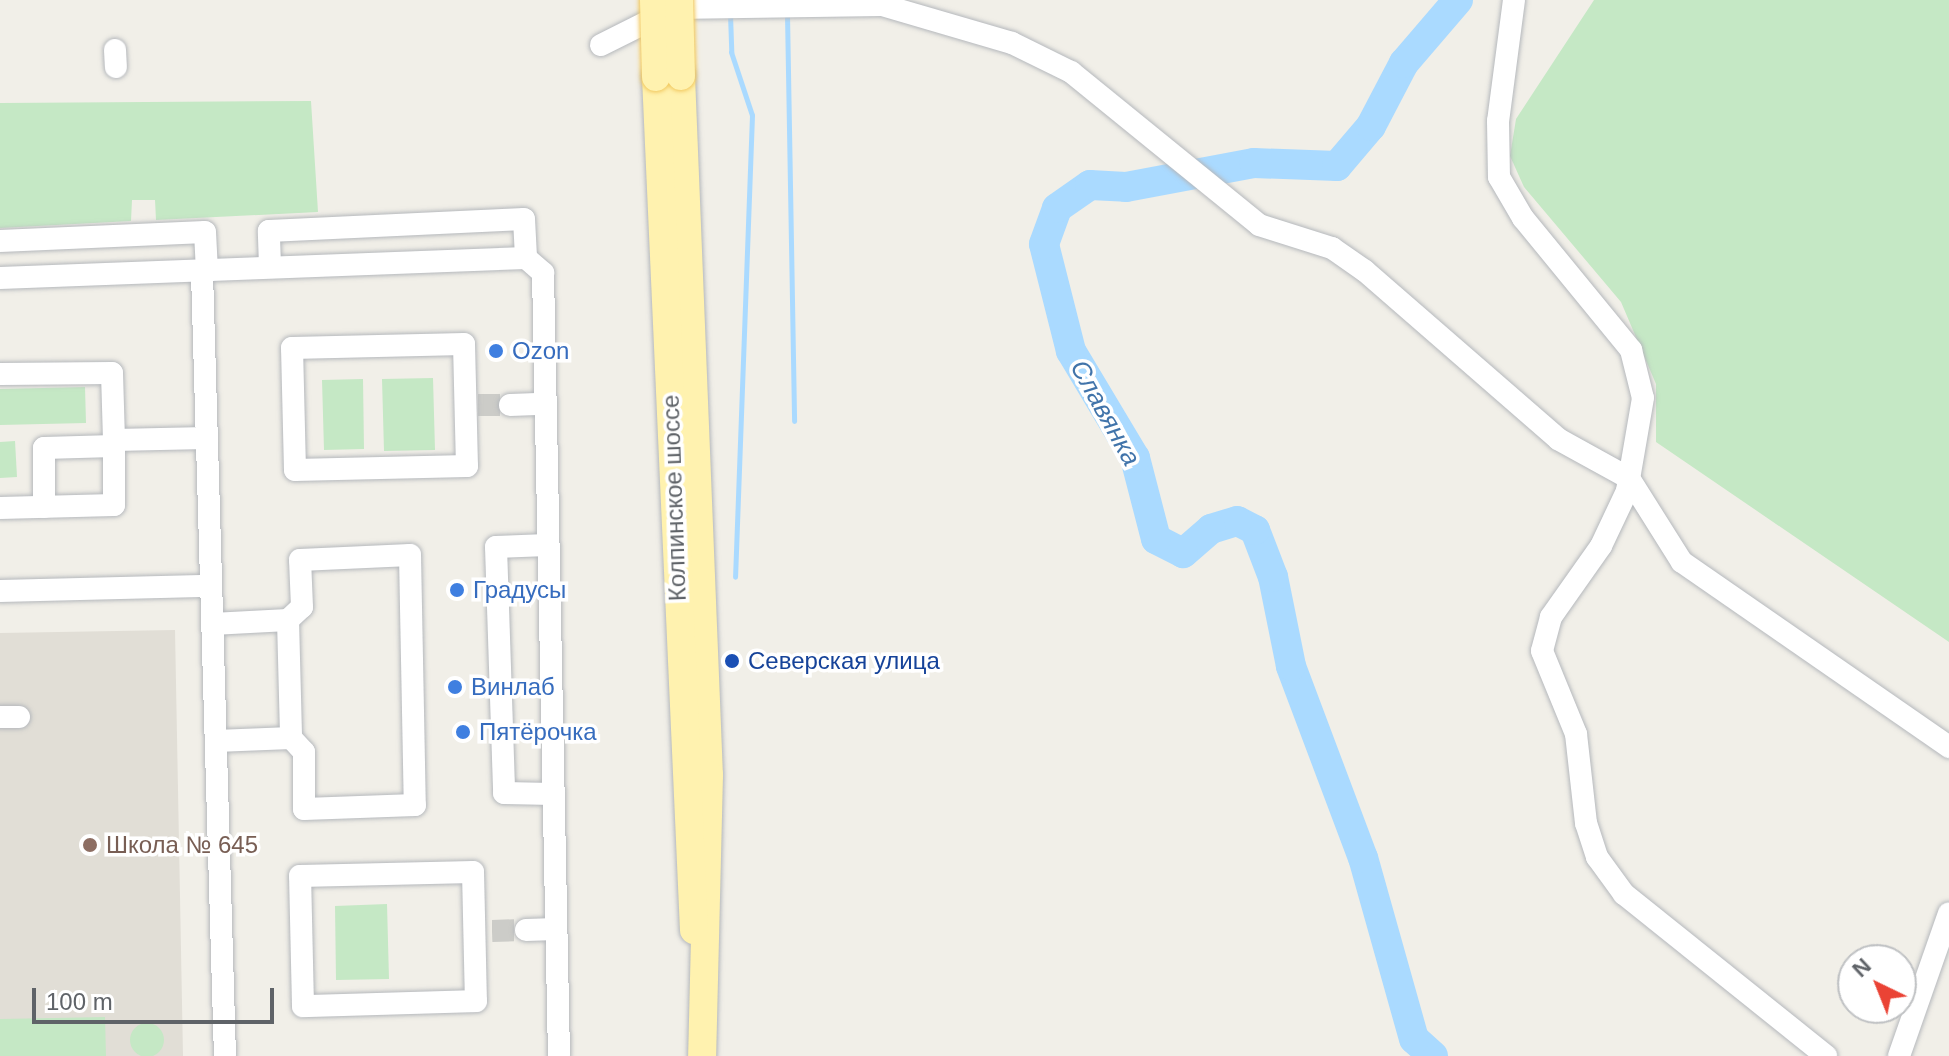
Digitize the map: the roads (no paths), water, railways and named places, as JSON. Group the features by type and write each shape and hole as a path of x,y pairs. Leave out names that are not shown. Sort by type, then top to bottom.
{"main road":[{"name":"Колпинское шоссе","path":"654,0 668,77 709,775 701,995 702,1056"},
{"name":"Колпинское шоссе","path":"668,77 679,0"}],"street":[{"path":"1514,0 1498,121 1499,177 1523,218 1631,350 1643,398 1629,478 1601,546 1551,617 1542,651 1576,734 1597,857 1624,894 1826,1056"},
{"path":"601,45 675,8 882,5 1012,43 1071,72 1181,158 1259,225 1332,248 1558,439 1629,478 1682,562 1949,747"},
{"path":"270,266 269,231 524,219 526,258"},
{"path":"0,241 205,232 207,438 225,1056"},
{"path":"0,278 526,258 543,273 559,1056"},
{"path":"464,344 472,406 467,466 295,470 292,348 464,344"},
{"path":"0,374 112,373 114,443 114,505 0,508"},
{"path":"510,405 544,404"},
{"path":"44,507 44,448 207,438"},
{"path":"547,545 496,547 504,793 553,794"},
{"path":"212,624 288,620 302,607 300,560 410,555 415,805 304,809 304,752 291,738 288,620"},
{"path":"0,591 211,586"},
{"path":"216,741 291,738"},
{"path":"473,872 483,931 476,1001 303,1006 300,876 473,872"},
{"path":"1899,1056 1949,913"},
{"path":"526,930 556,929"}],"waterway":[{"name":"Славянка","path":"1433,1056 1414,1039 1363,858 1291,666 1273,577 1255,530 1237,521 1211,529 1183,553 1156,539 1135,458 1071,351 1044,244 1057,208 1090,185 1126,187 1254,163 1337,166 1371,126 1404,63 1458,0"},
{"path":"730,14 731,52 752,115 735,577"},
{"path":"787,14 794,421"},
{"path":"1421,1056 1426,1050"}],"tunnel":[{"path":"478,405 510,405"},
{"path":"492,931 526,930"}],"place":[{"name":"Ozon","path":"496,351"},
{"name":"Градусы","path":"457,590"},
{"name":"Северская улица","path":"732,661"},
{"name":"Винлаб","path":"455,687"},
{"name":"Пятёрочка","path":"463,732"},
{"name":"Школа № 645","path":"90,845"}]}
